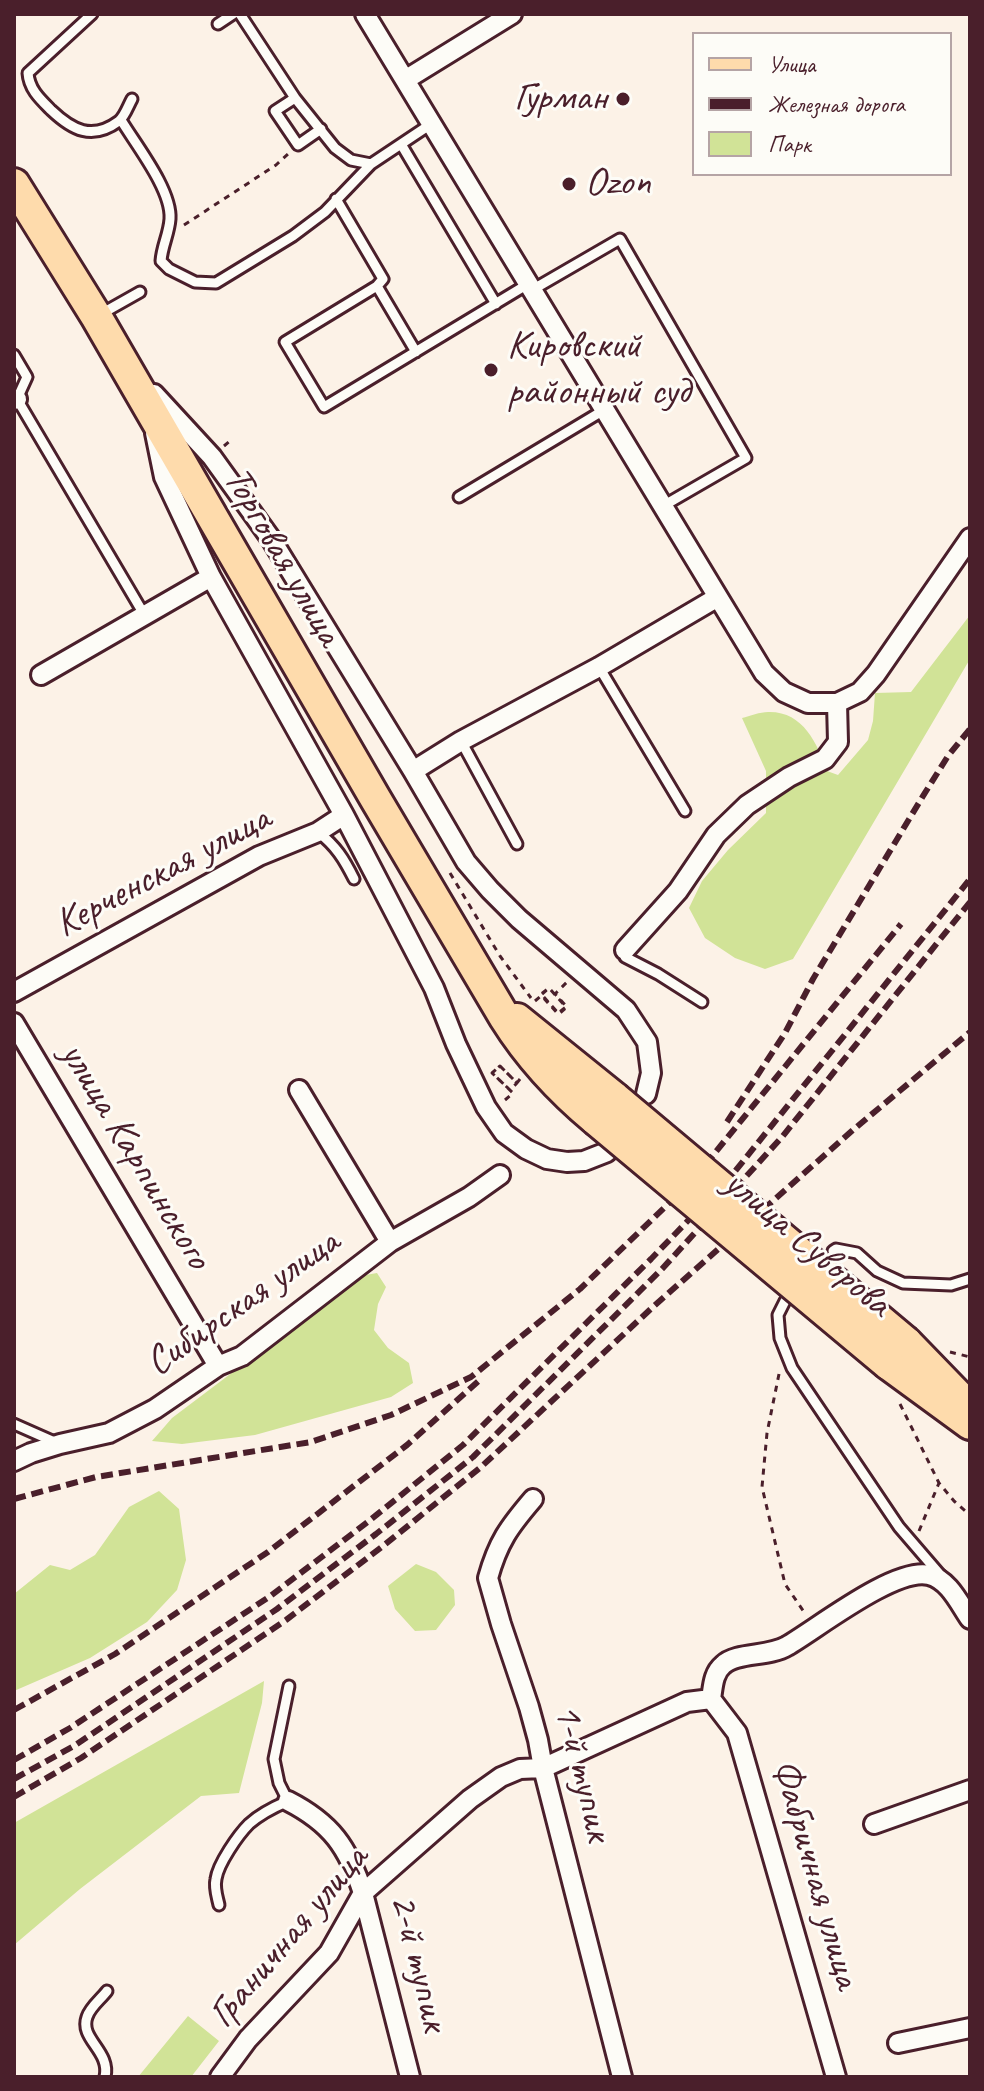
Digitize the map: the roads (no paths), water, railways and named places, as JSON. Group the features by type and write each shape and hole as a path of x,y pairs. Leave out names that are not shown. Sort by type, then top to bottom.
{"main road":[{"name":"Торговая улица","path":"14,184 102,326 375,798 524,1048 548,1077 606,1109"},
{"name":"улица Суворова","path":"606,1109 896,1366 970,1424"},
{"name":"улица Суворова","path":"896,1366 970,1408"}],"street":[{"path":"365,14 764,673 784,692 808,703 837,703 860,692 876,674 970,538"},
{"path":"405,80 512,14"},
{"path":"102,326 165,407 212,457 271,539 466,862 519,919 626,1010 647,1042 651,1073 646,1094"},
{"path":"151,411 164,477 211,577 344,815 434,988 486,1107 504,1133 547,1159 584,1161 607,1152"},
{"path":"41,675 211,577"},
{"path":"413,771 718,597"},
{"path":"625,950 678,891 716,835 747,805 789,777 825,759 838,742 837,703"},
{"name":"Керченская улица","path":"14,992 259,856 318,832 344,815"},
{"name":"улица Карпинского","path":"14,1023 218,1366"},
{"path":"299,1090 390,1242"},
{"name":"Сибирская улица","path":"14,1461 60,1444 109,1433 155,1409 218,1366 242,1356 390,1242 469,1197 500,1175"},
{"name":"1-й тупик","path":"533,1499 505,1535 495,1553 488,1578 538,1740 622,2077"},
{"path":"711,1699 715,1676 722,1665 733,1658 761,1655 783,1648 891,1582 916,1574 941,1580 970,1619"},
{"name":"Граничная улица","path":"220,2077 248,2039 329,1953 363,1893 470,1799 501,1777 520,1769 543,1768 687,1702 711,1699"},
{"name":"Фабричная улица","path":"711,1699 737,1733 836,2077"},
{"path":"874,1824 970,1790"},
{"name":"2-й тупик","path":"288,1801 324,1824 341,1843 354,1865 410,2077"},
{"path":"898,2043 970,2028"}],"lane":[{"path":"92,14 28,73 29,82 39,98 66,125 80,131 98,132 121,120 132,99"},
{"path":"218,24 233,14"},
{"path":"240,14 295,98 335,148 351,160 371,164"},
{"path":"295,98 275,111 298,145 321,129"},
{"path":"121,120 166,193 170,215 161,261 169,269 195,282 216,283 293,236 325,212 371,164 431,124"},
{"path":"401,144 496,304"},
{"path":"336,199 383,279 377,286 285,342 324,407 496,304 620,239 746,458 663,506"},
{"path":"377,286 416,352"},
{"path":"102,326 140,292"},
{"path":"14,355 27,377 15,400 145,616"},
{"path":"459,497 604,410"},
{"path":"599,667 685,811"},
{"path":"461,741 517,844"},
{"path":"318,832 343,857 354,879"},
{"path":"625,950 625,957 632,962 658,974 702,1002"},
{"path":"833,1251 857,1253 877,1271 903,1283 951,1285 970,1279"},
{"path":"785,1301 778,1315 780,1338 792,1368 899,1527 936,1568 949,1589"},
{"path":"14,1424 60,1444"},
{"path":"219,1905 216,1875 228,1852 249,1824 288,1801 279,1783 274,1759 289,1686"},
{"path":"105,2077 106,2062 87,2034 85,2021 107,1991"}],"railway":[{"path":"727,1122 785,1033 813,979 923,796 948,756 970,729"},
{"path":"14,1760 70,1728 269,1597 463,1445 732,1175 970,879"},
{"path":"14,1779 74,1746 277,1609 473,1457 662,1269 782,1137 970,902"},
{"path":"14,1499 96,1477 311,1442 391,1415 471,1377 580,1289 692,1181 901,924"},
{"path":"14,1797 81,1758 286,1620 383,1546 481,1467 654,1306 853,1130 970,1032"},
{"path":"14,1710 115,1654 268,1552 407,1445 482,1378"}],"place":[{"name":"Гурман","path":"623,99"},
{"name":"Ozon","path":"569,184"},
{"name":"Кировский районный суд","path":"491,370"}]}
